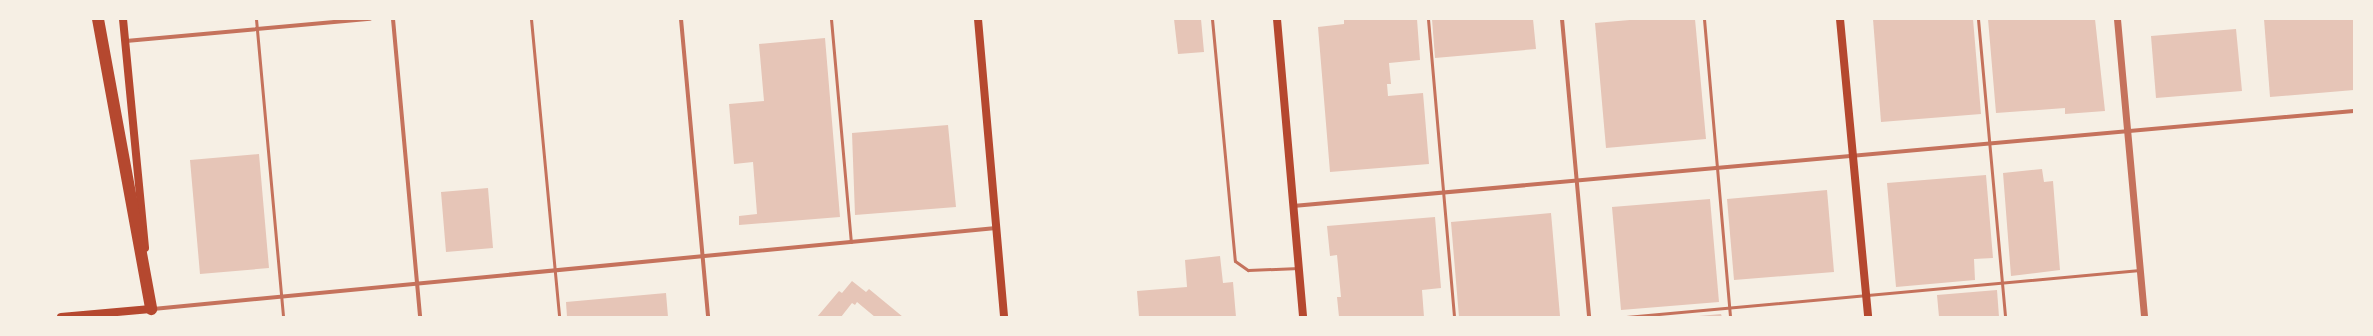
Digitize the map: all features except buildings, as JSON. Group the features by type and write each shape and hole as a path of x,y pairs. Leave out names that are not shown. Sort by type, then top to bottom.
{"highway":[{"path":"98,19 151,313"}],"main road":[{"path":"61,317 151,313 123,19"},
{"path":"978,19 1004,317"},
{"path":"1277,19 1303,317"},
{"path":"1840,19 1868,317"}],"street":[{"path":"126,41 370,19"},
{"path":"393,19 420,317"},
{"path":"681,19 708,317"},
{"path":"1562,19 1589,317"},
{"path":"2117,19 2144,317"},
{"path":"1293,206 2354,111"},
{"path":"151,313 281,296 997,228"}],"lane":[{"path":"256,19 283,317"},
{"path":"531,19 559,317"},
{"path":"831,19 851,242"},
{"path":"1212,19 1235,261 1248,270 1299,268"},
{"path":"1428,19 1454,317"},
{"path":"1704,19 1730,317"},
{"path":"1978,19 1988,144 2005,317"},
{"path":"1626,317 2140,270"}]}
